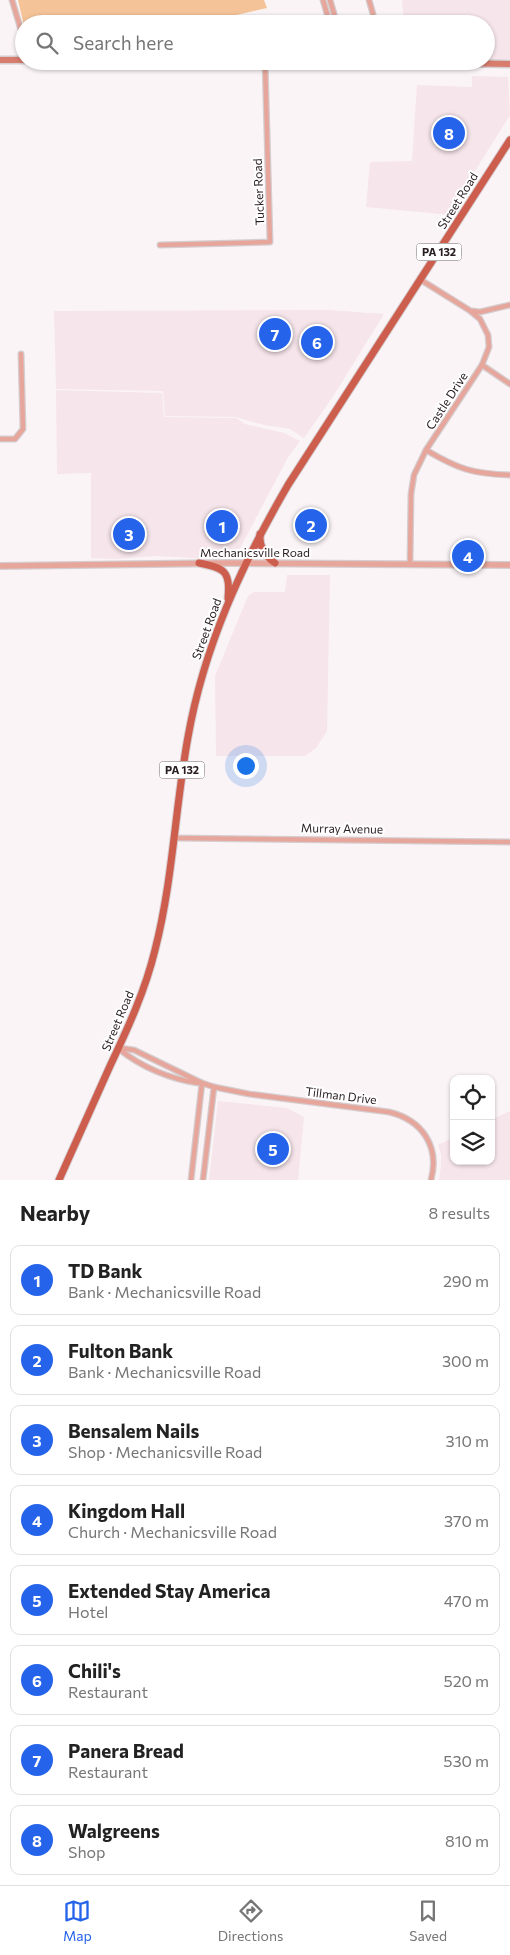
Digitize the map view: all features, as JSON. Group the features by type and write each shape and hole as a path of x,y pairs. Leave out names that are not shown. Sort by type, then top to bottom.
{"main road":[{"path":"0,60 15,60"},
{"path":"495,64 510,64"},
{"name":"Street Road","path":"59,1180 119,1048 143,990 155,950 163,919 181,778 191,720 208,657 228,602 260,533 288,485 510,140"},
{"path":"260,533 264,552 275,563"},
{"path":"198,563 220,568 226,574 228,602"}],"street":[{"path":"12,0 16,15"},
{"path":"323,0 327,15"},
{"path":"330,0 334,15"},
{"path":"369,0 373,14"},
{"name":"Tucker Road","path":"160,245 270,242 264,70"},
{"name":"Castle Drive","path":"410,564 412,486 419,462 488,354 488,335 480,319 421,280"},
{"path":"469,310 480,312 510,305"},
{"path":"0,439 15,439 23,430 22,354"},
{"path":"482,365 510,384"},
{"path":"426,450 446,462 469,471 510,475"},
{"name":"Mechanicsville Road","path":"0,566 198,563 510,565"},
{"name":"Murray Avenue","path":"174,838 510,842"},
{"name":"Tillman Drive","path":"119,1048 131,1059 174,1078 202,1083"},
{"name":"Tillman Drive","path":"119,1048 134,1050 214,1087 249,1094 389,1112 407,1118 418,1125 431,1147 433,1164 431,1180"},
{"path":"191,1180 202,1083"},
{"path":"203,1180 214,1087"}],"shaded area":[{"path":"18,0 264,0 267,8 236,15 21,15"},
{"path":"402,0 510,0 510,59 495,59 495,15 403,15"},
{"path":"472,76 508,77 510,115 473,174 475,177 452,215 366,207 370,162 412,161 417,85 472,87"},
{"path":"328,310 384,314 334,395 304,438 290,429 264,425 235,417 165,416 163,391 56,389 54,311"},
{"path":"56,390 162,393 164,417 236,418 245,424 284,433 300,441 287,459 237,554 227,558 215,559 156,556 115,559 91,558 91,473 57,474"},
{"path":"287,575 330,575 327,731 316,748 305,756 216,756 215,676 248,596 254,592 285,592"},
{"path":"218,1101 287,1108 304,1117 298,1180 209,1180"},
{"path":"510,1111 510,1180 439,1180 441,1154 438,1145 450,1139 450,1165 495,1165 495,1118"}],"place":[{"name":"Walgreens","path":"449,133"},
{"name":"Panera Bread","path":"275,334"},
{"name":"Chili's","path":"317,342"},
{"name":"Fulton Bank","path":"311,525"},
{"name":"TD Bank","path":"222,526"},
{"name":"Bensalem Nails","path":"129,534"},
{"name":"Kingdom Hall","path":"468,556"},
{"name":"Extended Stay America","path":"273,1149"}]}
